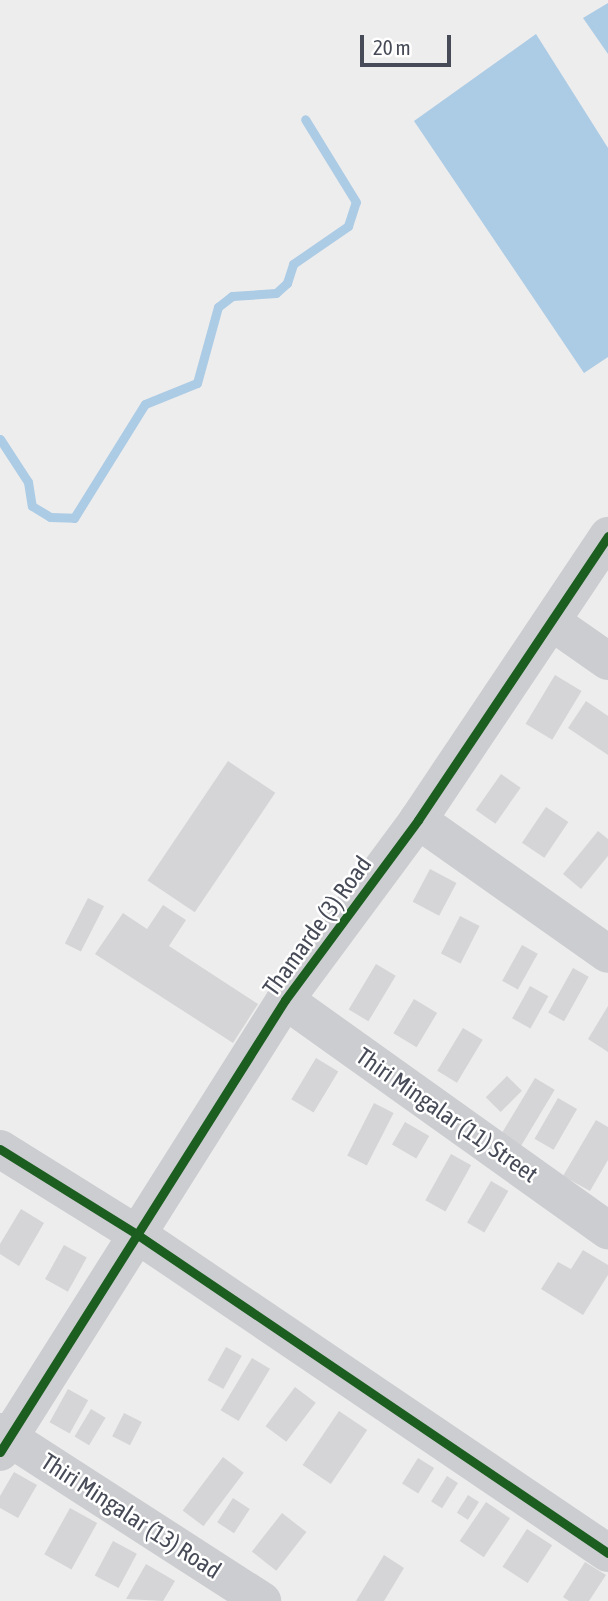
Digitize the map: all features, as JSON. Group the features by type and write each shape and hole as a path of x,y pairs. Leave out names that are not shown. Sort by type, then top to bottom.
{"street":[{"name":"Thamarde (3) Road","path":"3,1440 135,1233 179,1172 285,1000 418,820 608,536"},
{"path":"552,622 608,661"},
{"path":"418,820 608,954"},
{"name":"Thiri Mingalar (11) Street","path":"285,1000 608,1230"},
{"path":"0,1149 135,1233 608,1553"},
{"name":"Thiri Mingalar (13) Road","path":"3,1440 262,1601"}],"water":[{"path":"608,3 608,54 583,18"},
{"path":"536,34 608,148 608,357 584,373 414,121"}],"building":[{"path":"555,675 582,691 552,740 526,724"},
{"path":"586,701 608,716 608,755 568,728"},
{"path":"228,761 275,793 195,912 147,880"},
{"path":"501,774 521,788 495,824 476,810"},
{"path":"546,807 568,822 544,858 522,843"},
{"path":"598,831 608,839 608,856 581,889 563,874"},
{"path":"430,869 456,883 439,916 413,902"},
{"path":"88,898 104,906 81,952 65,943"},
{"path":"163,905 186,920 169,946 258,1004 233,1043 95,954 123,913 147,929"},
{"path":"460,916 480,926 461,963 441,953"},
{"path":"522,945 538,954 518,990 502,981"},
{"path":"376,964 396,976 368,1021 349,1009"},
{"path":"573,968 589,977 564,1021 548,1013"},
{"path":"530,986 548,996 530,1029 512,1018"},
{"path":"414,999 437,1013 417,1047 393,1033"},
{"path":"608,1006 608,1052 588,1039"},
{"path":"463,1028 483,1040 457,1083 437,1071"},
{"path":"316,1058 338,1071 314,1113 291,1099"},
{"path":"507,1076 522,1091 501,1112 486,1097"},
{"path":"535,1078 555,1090 521,1146 502,1134"},
{"path":"558,1098 577,1109 554,1150 534,1139"},
{"path":"374,1103 394,1113 367,1166 347,1156"},
{"path":"596,1120 608,1127 608,1160 590,1191 563,1176"},
{"path":"405,1122 429,1136 416,1159 392,1145"},
{"path":"451,1154 471,1165 445,1212 425,1200"},
{"path":"491,1181 508,1191 484,1233 467,1223"},
{"path":"21,1209 44,1223 19,1266 0,1254 0,1244"},
{"path":"64,1245 87,1258 68,1292 45,1279"},
{"path":"583,1250 608,1265 608,1275 583,1315 541,1289 558,1262 571,1269"},
{"path":"226,1347 242,1356 223,1389 208,1380"},
{"path":"252,1358 270,1369 239,1421 221,1410"},
{"path":"295,1387 316,1403 286,1442 266,1426"},
{"path":"68,1389 88,1400 70,1433 50,1422"},
{"path":"91,1409 106,1418 89,1445 75,1436"},
{"path":"339,1411 367,1430 331,1484 303,1465"},
{"path":"124,1413 142,1422 130,1445 112,1436"},
{"path":"223,1457 244,1473 203,1526 183,1511"},
{"path":"418,1458 434,1468 418,1494 402,1483"},
{"path":"14,1472 37,1485 18,1518 0,1508 0,1496"},
{"path":"447,1476 458,1483 442,1508 431,1501"},
{"path":"468,1495 479,1502 468,1520 457,1513"},
{"path":"233,1498 250,1509 234,1533 217,1522"},
{"path":"486,1502 510,1518 484,1557 460,1541"},
{"path":"70,1508 97,1523 71,1569 44,1554"},
{"path":"282,1513 306,1532 276,1571 252,1552"},
{"path":"527,1529 552,1545 528,1583 502,1567"},
{"path":"113,1541 137,1554 119,1588 95,1575"},
{"path":"384,1555 404,1568 384,1601 356,1601"},
{"path":"585,1562 606,1575 589,1601 569,1601 563,1597"},
{"path":"146,1564 175,1581 163,1601 126,1599"}],"waterway":[{"path":"0,439 28,482 32,506 50,517 74,518 145,404 197,383 218,307 232,296 276,293 287,283 293,264 348,226 356,202 305,119"}],"cycle path":[{"path":"0,1452 285,1000 418,820 608,536"},
{"path":"0,1149 135,1233 608,1553"}]}
